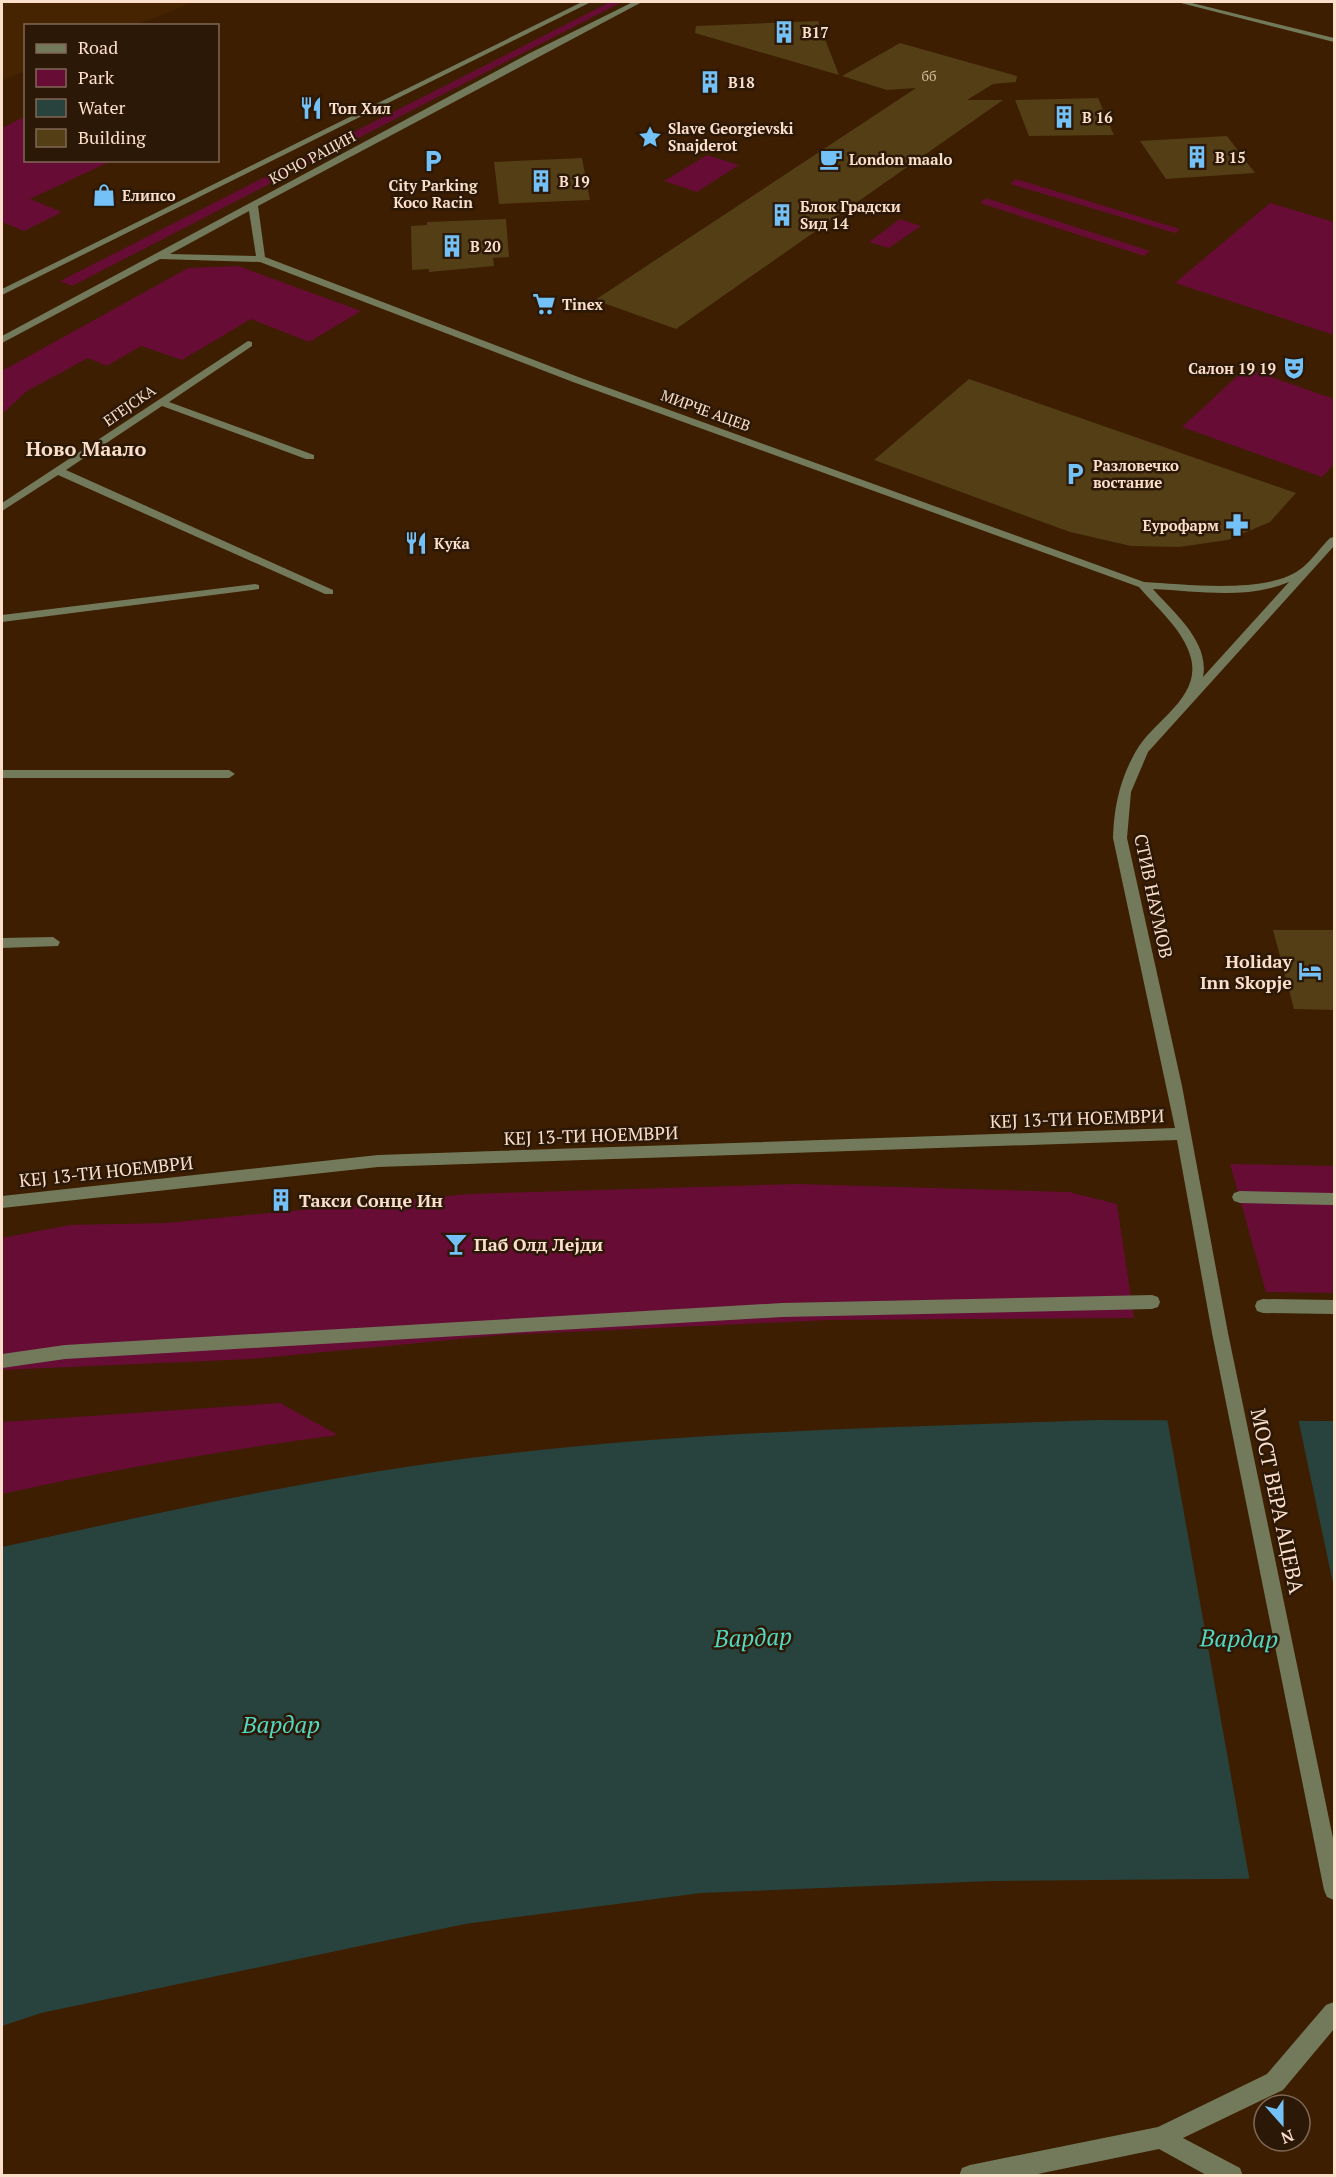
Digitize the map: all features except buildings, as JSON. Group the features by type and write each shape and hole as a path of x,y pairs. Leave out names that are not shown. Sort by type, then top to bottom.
{"street":[{"name":"КОЧО РАЦИН","path":"2,292 587,2"},
{"name":"КОЧО РАЦИН","path":"2,340 638,2"},
{"path":"1181,2 1335,40"},
{"path":"253,205 261,259"},
{"name":"МИРЧЕ АЦЕВ","path":"158,256 261,259 577,380 1143,585 1241,590 1272,585 1306,571"},
{"name":"ЕГЕЈСКА","path":"2,508 248,344"},
{"path":"160,402 310,457"},
{"path":"58,471 329,592"},
{"name":"СТИВ НАУМОВ","path":"1221,1333 1184,1134 1120,838 1119,805 1125,783 1143,750 1335,540"},
{"name":"МИРЧЕ АЦЕВ","path":"1143,585 1188,637 1198,663 1192,694"},
{"path":"2,619 255,587"},
{"path":"2,774 229,774"},
{"path":"2,943 53,942"},
{"name":"КЕЈ 13-ТИ НОЕМВРИ","path":"2,1202 378,1161 1184,1134"},
{"path":"1240,1197 1335,1199"},
{"path":"2,1361 65,1352 782,1310 1152,1302"},
{"path":"1263,1306 1335,1307"},
{"name":"МОСТ ВЕРА АЦЕВА","path":"1221,1333 1335,1890"},
{"path":"970,2175 1160,2138 1275,2082 1335,2013"},
{"path":"1160,2138 1232,2175"}],"shaded area":[{"path":"2,2 194,2 139,24 24,24 24,71 2,81"}],"green space":[{"path":"610,2 622,2 72,286 60,281"},
{"path":"22,118 24,119 24,162 109,162 30,199 62,212 24,231 2,222 2,128"},
{"path":"707,155 739,165 697,192 664,181"},
{"path":"1016,179 1180,229 1175,233 1010,184"},
{"path":"986,198 1150,251 1144,256 980,203"},
{"path":"1270,203 1334,222 1334,335 1175,283"},
{"path":"900,219 921,226 889,248 869,242"},
{"path":"238,266 361,311 309,342 251,319 182,360 141,346 107,366 88,358 27,391 2,414 2,371 188,268"},
{"path":"1246,368 1334,399 1334,464 1322,477 1182,427"},
{"path":"1230,1164 1334,1166 1334,1293 1266,1292"},
{"path":"797,1184 1069,1192 1117,1204 1134,1318 830,1320 501,1335 251,1359 2,1370 2,1238 70,1225 166,1223 468,1194"},
{"path":"280,1403 338,1435 169,1461 2,1494 2,1422"}],"water":[{"name":"Вардар","path":"1096,1420 1334,1421 1334,1878 992,1881 701,1893 465,1924 41,2013 2,2026 2,1547 314,1482 503,1454 725,1435"}],"pier":[{"path":"1167,1418 1298,1418 1334,1588 1334,1881 1250,1882"}],"place":[{"name":"B17","path":"784,32"},
{"name":"B18","path":"710,82"},
{"name":"Топ Хил","path":"311,108"},
{"name":"B 16","path":"1064,117"},
{"name":"Slave Georgievski Snajderot","path":"650,137"},
{"name":"B 15","path":"1197,157"},
{"name":"London maalo","path":"831,159"},
{"name":"City Parking Koco Racin","path":"433,161"},
{"name":"B 19","path":"541,181"},
{"name":"Елипсо","path":"104,195"},
{"name":"Блок Градски Sид 14","path":"782,215"},
{"name":"B 20","path":"452,246"},
{"name":"Tinex","path":"544,304"},
{"name":"Салон 19 19","path":"1294,368"},
{"name":"Разловечко востание","path":"1075,474"},
{"name":"Еурофарм","path":"1237,525"},
{"name":"Kуќа","path":"416,543"},
{"name":"Holiday Inn Skopje","path":"1310,971"},
{"name":"Такси Сонце Ин","path":"281,1200"},
{"name":"Паб Олд Лејди","path":"456,1244"}],"district":[{"name":"Ново Маало","path":"86,448"}]}
